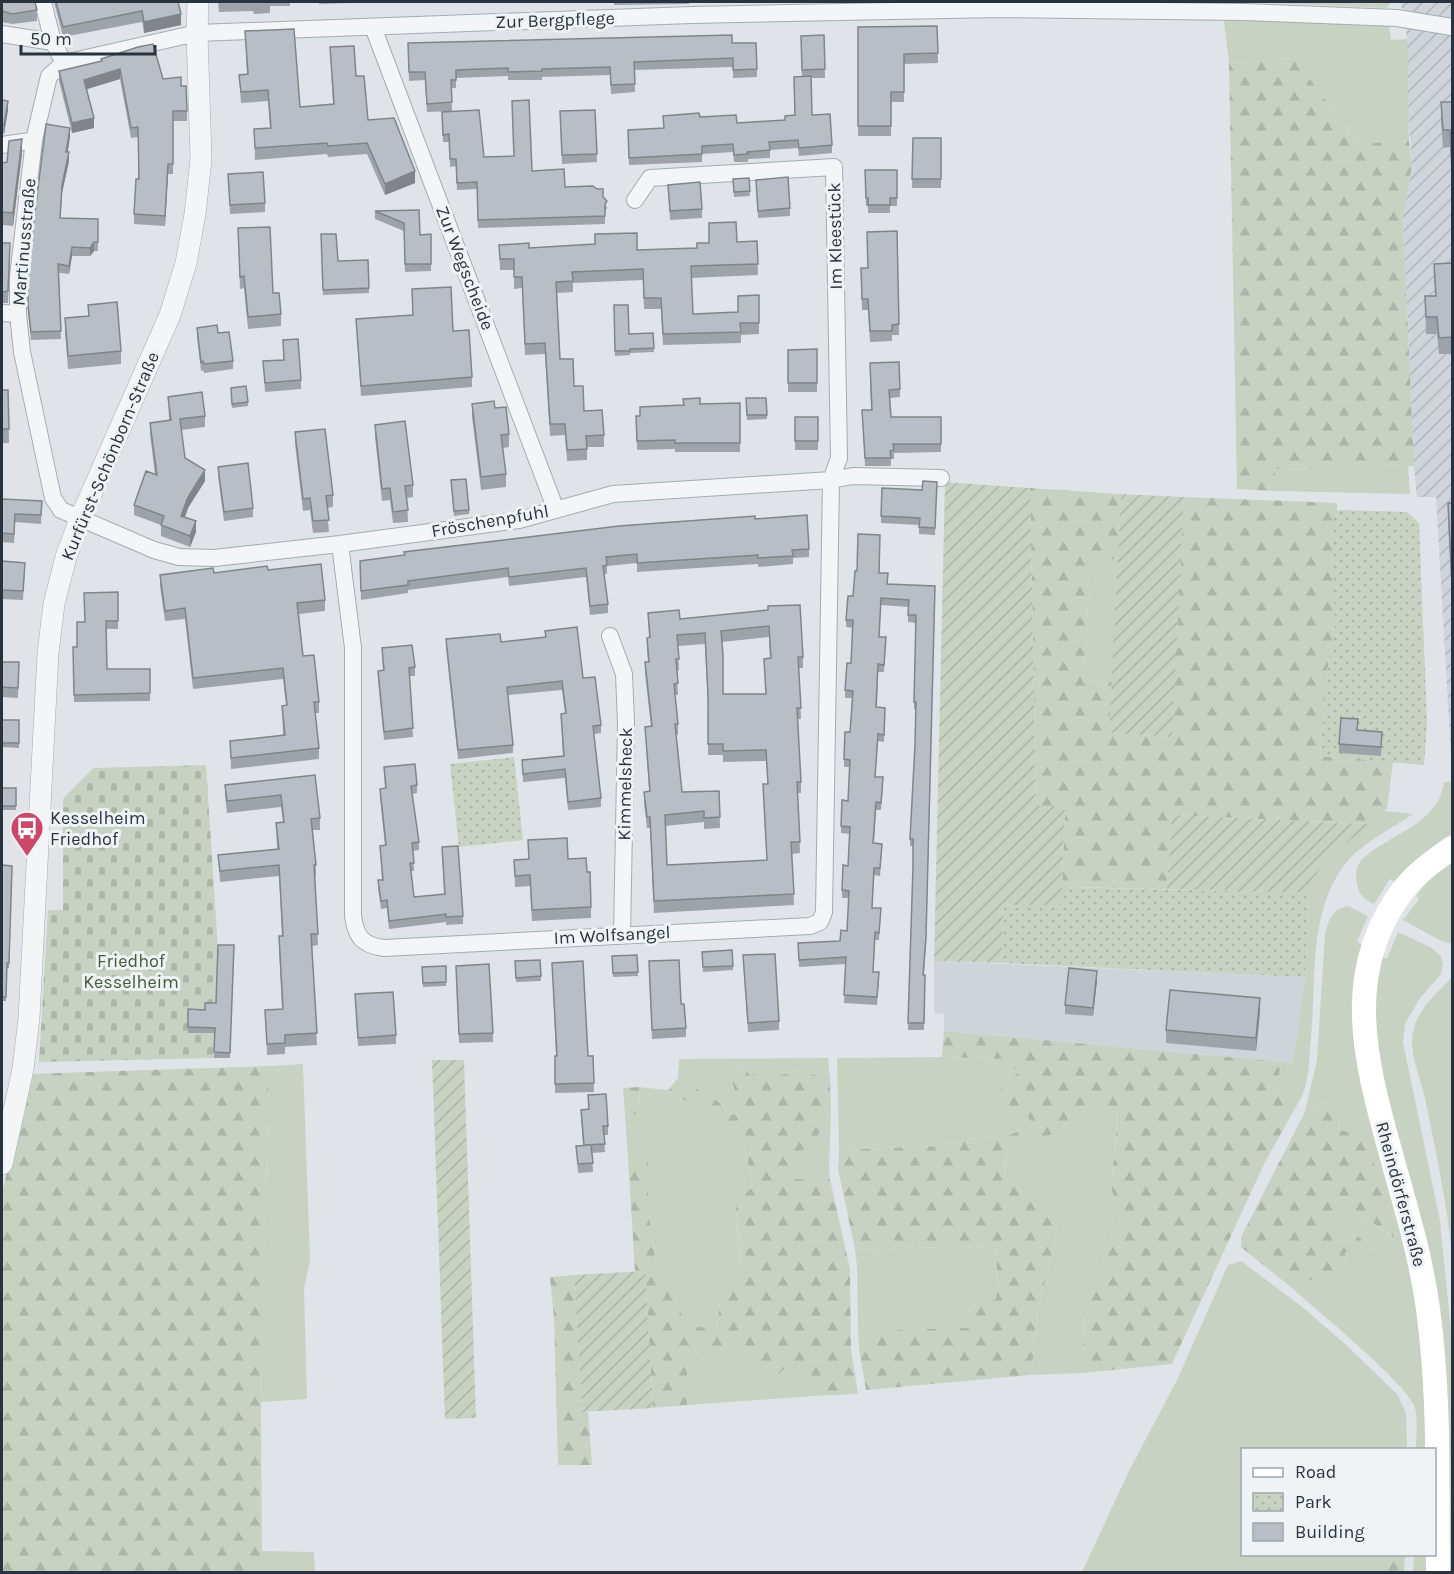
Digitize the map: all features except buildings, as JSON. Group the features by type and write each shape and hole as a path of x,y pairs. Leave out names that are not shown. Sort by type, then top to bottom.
{"main road":[{"name":"Rheindörferstraße","path":"1438,1572 1437,1430 1431,1331 1417,1245 1380,1113 1367,1057 1363,1024 1364,992 1371,951 1381,927 1405,888 1427,866 1452,848"}],"street":[{"path":"43,2 53,42 64,63"},
{"name":"Kurfürst-Schönborn-Straße","path":"2,1164 23,1069 29,1018 48,653 54,604 66,557 80,519 170,315 186,263 195,214 201,159 198,2"},
{"name":"Zur Bergpflege","path":"64,63 197,33 691,15 999,9 1244,12 1397,18 1452,27"},
{"name":"Zur Wegscheide","path":"373,27 556,510"},
{"path":"2,34 53,42"},
{"name":"Martinusstraße","path":"64,63 49,76 34,140 18,277 10,314 22,351 53,498 61,510 80,519"},
{"path":"2,145 34,140"},
{"name":"Im Kleestück","path":"635,200 650,178 834,167 839,458 831,480"},
{"name":"Fröschenpfuhl","path":"80,519 154,550 179,557 214,558 519,520 613,494 831,480 853,476 941,478"},
{"name":"Im Wolfsangel","path":"340,544 353,648 353,916 355,930 362,940 372,947 384,948 810,926 820,922 824,912 831,480"},
{"name":"Kimmelsheck","path":"610,636 624,674 625,693 622,934"}],"shaded area":[{"path":"1401,2 1452,2 1452,772 1436,497 1417,497 1414,466 1403,217 1412,165 1408,112 1406,11 1401,7"},
{"path":"934,961 1305,977 1293,1063 944,1031 944,1014 934,1013"}],"green space":[{"path":"1250,2 1391,2 1387,8"},
{"path":"1224,21 1389,25 1391,40 1407,39 1409,141 1359,145 1295,59 1229,62"},
{"path":"1295,59 1358,144 1409,141 1412,165 1403,217 1414,466 1275,469 1274,491 1237,489 1229,62"},
{"path":"1408,466 1410,494 1274,491 1274,469"},
{"path":"945,482 1030,488 1036,806 1065,806 1061,905 1004,905 1001,963 934,961"},
{"path":"1030,488 1121,494 1118,556 1090,575 1083,683 1112,682 1110,733 1171,737 1184,497 1337,503 1337,511 1333,519 1335,626 1327,672 1320,756 1393,762 1387,808 1370,824 1172,815 1167,889 1062,887 1065,807 1036,806"},
{"path":"1121,494 1184,497 1172,737 1109,733"},
{"path":"1337,511 1407,512 1419,523 1427,722 1424,765 1320,756 1327,672 1335,626 1332,517"},
{"path":"1118,556 1112,682 1083,683 1090,575"},
{"path":"514,757 523,840 459,847 450,764"},
{"name":"Friedhof Kesselheim","path":"206,765 218,950 214,1058 39,1062 48,910 63,910 63,799 93,768"},
{"path":"1444,782 1452,782 1452,834 1421,856 1395,882 1390,879 1374,904 1368,901 1358,888 1356,876 1358,865 1365,856 1426,816 1439,798"},
{"path":"1384,811 1413,814 1352,856 1338,875 1327,896 1317,942 1308,1071 1305,1088 1298,1103 1274,1094 1282,1062 1293,1063 1305,977 1312,879 1335,852"},
{"path":"1172,815 1370,824 1335,852 1312,879 1310,893 1167,889"},
{"path":"1452,860 1452,944 1439,940 1403,920 1419,899 1416,896 1427,882"},
{"path":"1062,887 1310,893 1305,977 1001,963 1004,905 1060,905"},
{"path":"1348,906 1368,916 1357,941 1362,945 1355,970 1352,995 1354,1046 1364,1096 1410,1273 1421,1350 1426,1448 1416,1448 1416,1413 1409,1397 1379,1365 1292,1288 1325,1274 1337,1282 1348,1275 1345,1252 1356,1251 1355,1234 1332,1230 1329,1227 1339,1215 1353,1209 1393,1238 1338,1129 1341,1111 1323,1103 1305,1112 1317,1060 1325,934 1335,912"},
{"path":"1398,932 1432,948 1441,957 1443,963 1441,974 1420,998 1405,1024 1403,1042 1440,1221 1452,1341 1452,1572 1446,1572 1436,1485 1436,1448 1432,1448 1396,1136 1375,1041 1374,998 1382,957 1387,959"},
{"path":"1452,977 1452,1252 1440,1173 1424,1094 1413,1055 1412,1040 1416,1023 1424,1007"},
{"path":"944,1031 1282,1062 1274,1094 1298,1103 1264,1164 1172,1364 1083,1373 1084,1287 1099,1276 1105,1251 1120,1219 1111,1187 1118,1114 1096,1107 1068,1117 1065,1129 1005,1153 1006,1178 1058,1227 1038,1310 1031,1375 866,1390 858,1331 968,1328 970,1305 996,1299 998,1281 995,1246 855,1249 838,1169 839,1150 937,1146 965,1140 1002,1138 1032,1126 1024,1106 1008,1107 1000,1086 1019,1072 1003,1059 942,1057"},
{"path":"828,1058 830,1078 797,1071 773,1077 752,1077 742,1067 731,1076 742,1115 729,1114 719,1101 669,1090 739,1133 747,1156 752,1188 735,1201 741,1267 720,1299 717,1330 687,1326 656,1267 648,1207 648,1157 628,1158 625,1115 640,1114 639,1087 668,1090 678,1078 679,1059"},
{"path":"837,1058 1003,1059 1020,1072 1024,1106 1033,1126 1002,1138 965,1140 937,1146 839,1150"},
{"path":"432,1060 464,1060 476,1418 445,1419"},
{"path":"303,1064 310,1260 304,1289 307,1399 261,1402 269,1066"},
{"path":"269,1066 261,1410 262,1572 2,1572 2,1194 28,1074"},
{"path":"759,1066 773,1077 797,1071 830,1078 831,1112 811,1148 793,1152 784,1179 830,1179 850,1269 851,1349 858,1394 814,1396 787,1366 775,1378 747,1346 687,1354 687,1405 653,1408 645,1272 635,1272 628,1158 648,1156 648,1207 656,1267 687,1325 717,1330 720,1299 741,1264 735,1201 752,1188 747,1156 739,1133 668,1090 687,1083 719,1102 729,1114 741,1115 731,1076 742,1067 752,1077"},
{"path":"639,1087 640,1114 625,1115 623,1088"},
{"path":"1323,1103 1341,1111 1338,1129 1365,1138 1386,1200 1394,1238 1353,1209 1339,1215 1329,1227 1356,1235 1365,1243 1373,1256 1361,1260 1356,1252 1345,1252 1348,1275 1337,1283 1325,1274 1292,1288 1241,1247 1241,1237 1305,1112"},
{"path":"1096,1107 1118,1113 1111,1187 1120,1219 1105,1251 1099,1276 1084,1288 1083,1373 1031,1375 1038,1310 1058,1227 1006,1178 1005,1152 1065,1129 1068,1117"},
{"path":"831,1112 830,1179 784,1179 793,1151 811,1148"},
{"path":"995,1246 998,1281 996,1300 970,1305 968,1331 858,1331 855,1249"},
{"path":"1241,1261 1301,1306 1397,1394 1406,1413 1407,1448 1241,1448 1241,1556 1377,1556 1375,1572 1082,1572 1129,1471 1177,1380 1228,1265"},
{"path":"645,1271 653,1408 582,1412 574,1275"},
{"path":"574,1275 582,1411 588,1412 592,1465 558,1465 554,1319 550,1277"},
{"path":"747,1346 775,1378 787,1366 814,1396 687,1405 687,1354"},
{"path":"262,1551 314,1552 315,1572 262,1572"},
{"path":"1377,1556 1405,1556 1404,1572 1375,1572"},
{"path":"1414,1556 1427,1556 1427,1572 1413,1572"}],"place":[{"name":"Kesselheim Friedhof","path":"27,857"}]}
